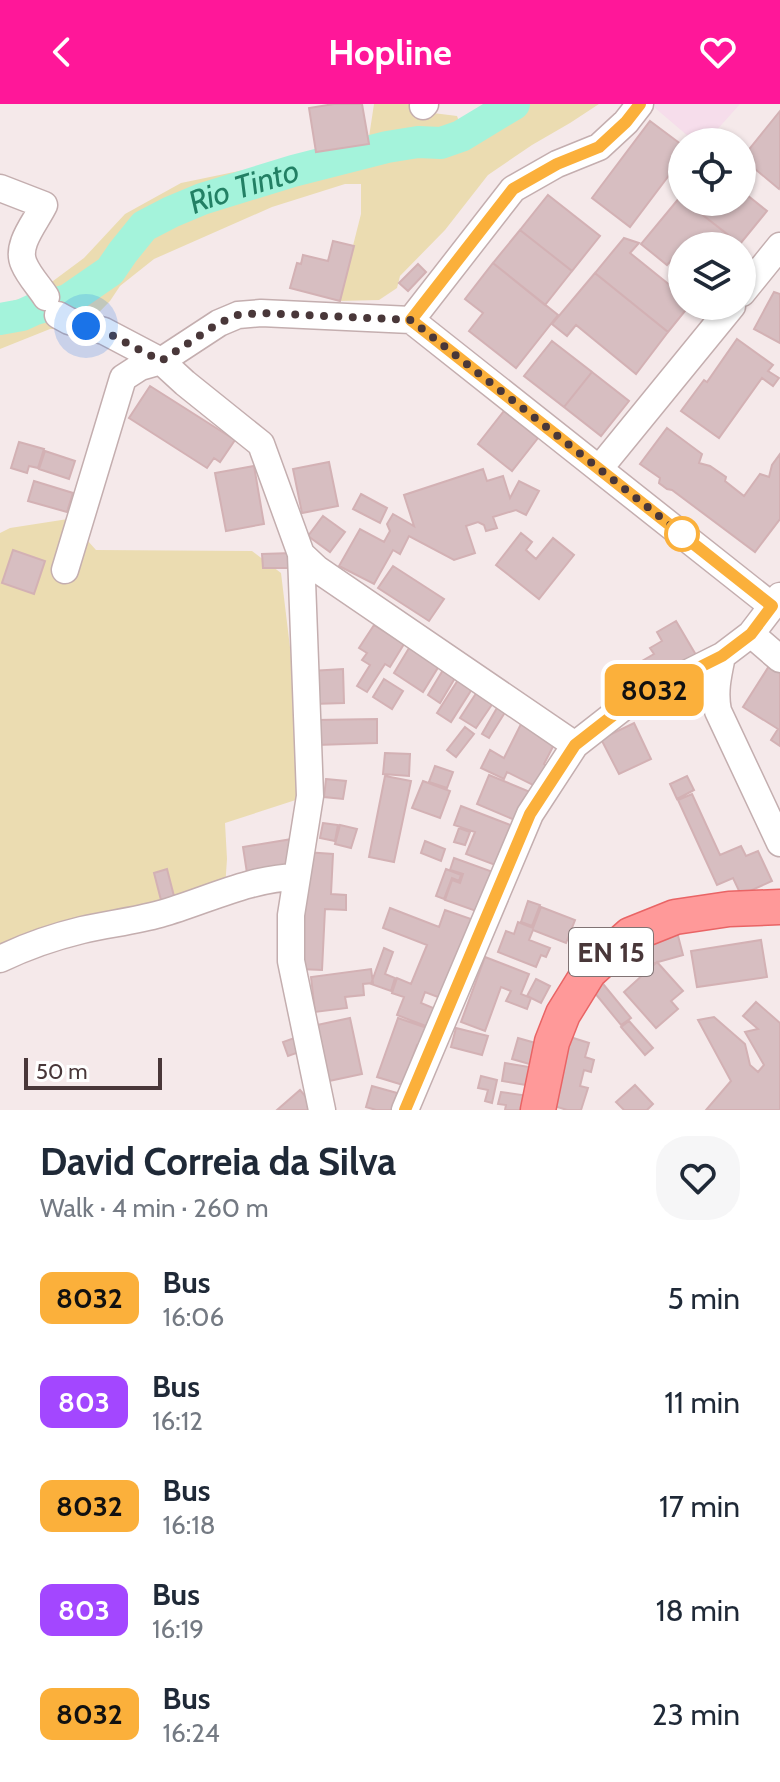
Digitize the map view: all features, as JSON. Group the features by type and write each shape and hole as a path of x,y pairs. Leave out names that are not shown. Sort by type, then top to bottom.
{"main road":[{"name":"EN 15","path":"538,1110 552,1042 563,1014 589,972 630,935 675,917 729,909 780,907"}],"street":[{"path":"411,320 513,189 557,164 599,147 640,104"},
{"path":"0,188 44,205 23,246 22,255 24,264 52,306 69,321 104,331 161,361 261,444 301,554 310,796 291,915 291,961 322,1110"},
{"path":"756,276 780,246"},
{"path":"65,570 123,378 140,367 161,361 219,323 238,315 261,313 411,320 599,469 776,601 751,634 722,656 630,702 575,745 530,814 405,1110"},
{"path":"599,469 721,320"},
{"path":"301,554 317,569 575,745"},
{"path":"751,634 780,659"},
{"path":"722,656 715,700 718,711 780,843"},
{"path":"0,959 37,942 80,930 158,914 251,883 297,877"}],"shaded area":[{"path":"374,104 415,104 425,112 457,116 460,124 492,104 599,104 488,175 445,230 400,276 397,288 379,300 339,301 361,214 361,184 345,184 272,207 154,259 120,286 110,301 76,336 63,329 50,329 0,349 0,305 19,299 46,297 49,284 84,258 125,214 181,183 355,147 369,137"},
{"path":"656,104 740,104 719,128 679,128 654,107"},
{"path":"68,519 96,550 252,551 281,573 308,796 225,823 225,888 0,947 0,533 10,528"}],"building":[{"path":"362,104 369,144 316,152 309,108"},
{"path":"780,111 779,189 756,170 756,141"},
{"path":"650,121 668,134 668,177 630,227 592,198"},
{"path":"548,195 600,236 572,271 520,230"},
{"path":"756,202 767,211 750,232 725,232 704,216 756,216"},
{"path":"668,211 668,216 704,216 725,232 668,232 667,265 641,244"},
{"path":"520,230 572,271 545,305 493,263"},
{"path":"624,238 639,243 630,253 668,284 668,320 678,320 668,332 595,273"},
{"path":"333,241 354,246 340,301 290,288 297,263 301,264 303,255 328,261"},
{"path":"493,263 558,315 516,368 469,331 483,313 465,299"},
{"path":"418,264 426,272 408,291 399,283"},
{"path":"595,273 668,332 636,374 576,325 567,336 552,324"},
{"path":"774,292 780,294 780,343 754,329"},
{"path":"737,339 773,365 768,371 779,378 773,386 762,378 719,438 681,411 704,380 707,382"},
{"path":"552,341 592,372 564,407 524,376"},
{"path":"592,372 629,401 601,436 564,407"},
{"path":"150,386 235,440 220,462 214,458 207,468 129,418"},
{"path":"504,411 538,438 512,471 478,444"},
{"path":"667,428 702,454 699,463 710,466 726,477 725,481 744,496 760,474 769,477 772,465 780,454 780,519 755,552 659,483 660,478 640,464"},
{"path":"19,442 44,449 38,468 29,466 27,473 11,468"},
{"path":"45,451 75,461 69,479 39,469"},
{"path":"329,462 338,506 302,513 293,469"},
{"path":"254,466 264,524 226,531 215,473"},
{"path":"483,469 487,481 503,476 510,498 519,481 539,491 526,515 516,510 493,517 497,528 486,531 484,525 478,522 466,526 475,553 454,560 409,536 400,554 393,550 374,584 339,566 360,529 384,542 390,531 387,524 393,514 414,526 404,495"},
{"path":"34,481 73,493 67,512 28,501"},
{"path":"361,494 387,508 380,523 353,509"},
{"path":"323,516 345,532 330,552 308,536"},
{"path":"521,533 532,542 526,550 536,559 553,538 574,555 539,599 496,565"},
{"path":"13,550 45,561 34,594 2,583"},
{"path":"292,553 292,568 263,568 262,554"},
{"path":"393,566 444,599 429,621 378,588"},
{"path":"676,621 696,655 625,696 614,677 654,654 650,648 662,641 657,632"},
{"path":"374,625 404,644 390,667 385,664 367,692 357,686 370,665 362,660 367,653 359,648"},
{"path":"409,648 439,666 423,692 394,673"},
{"path":"769,666 780,673 780,746 771,740 778,729 743,707"},
{"path":"343,669 344,703 313,704 311,671"},
{"path":"443,670 455,678 440,703 428,695"},
{"path":"384,679 403,691 392,709 373,697"},
{"path":"458,680 472,689 451,722 437,713"},
{"path":"477,692 493,703 476,728 460,718"},
{"path":"501,701 509,706 489,738 482,734"},
{"path":"525,716 560,733 544,764 548,767 537,787 507,772 504,779 481,768 490,750 504,758"},
{"path":"377,719 377,743 317,745 316,720"},
{"path":"634,723 651,759 619,774 601,739"},
{"path":"465,727 474,734 456,757 447,750"},
{"path":"385,753 410,754 409,776 383,774"},
{"path":"435,766 453,772 447,788 429,782"},
{"path":"489,775 530,792 517,821 477,804"},
{"path":"385,776 411,781 394,862 369,857"},
{"path":"687,776 694,790 677,799 670,784"},
{"path":"326,779 346,781 343,799 324,797"},
{"path":"423,781 450,791 440,818 412,808"},
{"path":"692,794 720,855 741,846 746,856 758,851 772,881 741,895 733,878 717,885 678,800"},
{"path":"461,806 513,826 498,866 466,854 475,832 454,825"},
{"path":"323,823 338,825 335,841 320,838"},
{"path":"340,825 357,829 351,848 335,844"},
{"path":"459,828 470,832 465,845 454,842"},
{"path":"292,839 296,865 247,873 243,847"},
{"path":"425,841 445,849 441,861 421,853"},
{"path":"305,852 333,854 331,894 346,895 346,910 325,909 322,970 299,969"},
{"path":"454,858 493,872 479,912 445,900 452,880 460,883 463,874 450,870"},
{"path":"167,869 175,900 162,904 154,873"},
{"path":"446,869 461,875 459,881 452,878 444,899 436,896"},
{"path":"528,901 540,905 532,926 521,922"},
{"path":"541,907 575,920 566,943 533,930 529,940 550,948 546,957 541,955 536,967 498,952 506,931 514,934 518,922 533,928"},
{"path":"390,908 439,927 445,910 474,920 443,999 425,992 421,1003 438,1010 431,1028 397,1015 404,997 392,993 397,978 411,984 427,945 383,928"},
{"path":"676,928 683,955 651,964 644,936"},
{"path":"761,940 767,977 697,987 691,951"},
{"path":"384,948 393,952 385,974 395,978 391,991 371,984"},
{"path":"485,957 529,974 521,994 531,998 527,1009 506,1001 511,991 501,987 485,1031 461,1022"},
{"path":"657,962 683,991 671,1001 678,1009 656,1028 624,992"},
{"path":"371,969 373,983 363,984 364,995 345,997 347,1008 315,1012 311,977"},
{"path":"536,979 550,986 541,1003 527,996"},
{"path":"599,979 631,1018 621,1025 590,987"},
{"path":"756,1002 780,1023 780,1110 706,1110 731,1081 698,1020 714,1017 745,1044 750,1065 758,1072 764,1065 745,1032 758,1029 743,1016"},
{"path":"350,1018 362,1074 329,1081 317,1025"},
{"path":"398,1018 430,1029 423,1047 417,1045 403,1085 377,1077"},
{"path":"629,1021 653,1048 645,1055 621,1027"},
{"path":"456,1028 488,1036 482,1055 451,1047"},
{"path":"300,1036 305,1050 288,1056 283,1042"},
{"path":"567,1036 589,1043 585,1057 594,1060 591,1072 584,1070 580,1086 588,1088 581,1110 567,1110 548,1104"},
{"path":"518,1038 539,1044 533,1065 512,1059"},
{"path":"505,1063 535,1068 532,1086 502,1081"},
{"path":"481,1076 497,1080 492,1103 485,1101 488,1090 478,1088"},
{"path":"635,1085 653,1104 647,1110 624,1110 616,1102"},
{"path":"372,1086 397,1093 392,1110 366,1107"},
{"path":"300,1090 314,1106 309,1110 277,1110"},
{"path":"501,1092 529,1096 527,1110 505,1110 506,1105 498,1104"}],"waterway":[{"name":"Rio Tinto","path":"0,319 68,300 110,271 144,226 202,199 387,147 418,142 441,143 461,136 514,104"}],"bus line":[{"name":"8032","path":"405,1110 530,814 575,745 630,702 722,656 751,634 772,606 411,320 513,189 557,164 599,147 640,104"}],"route":[{"path":"86,326 104,331 161,361 219,323 238,315 261,313 411,320 688,539 682,534"}]}
